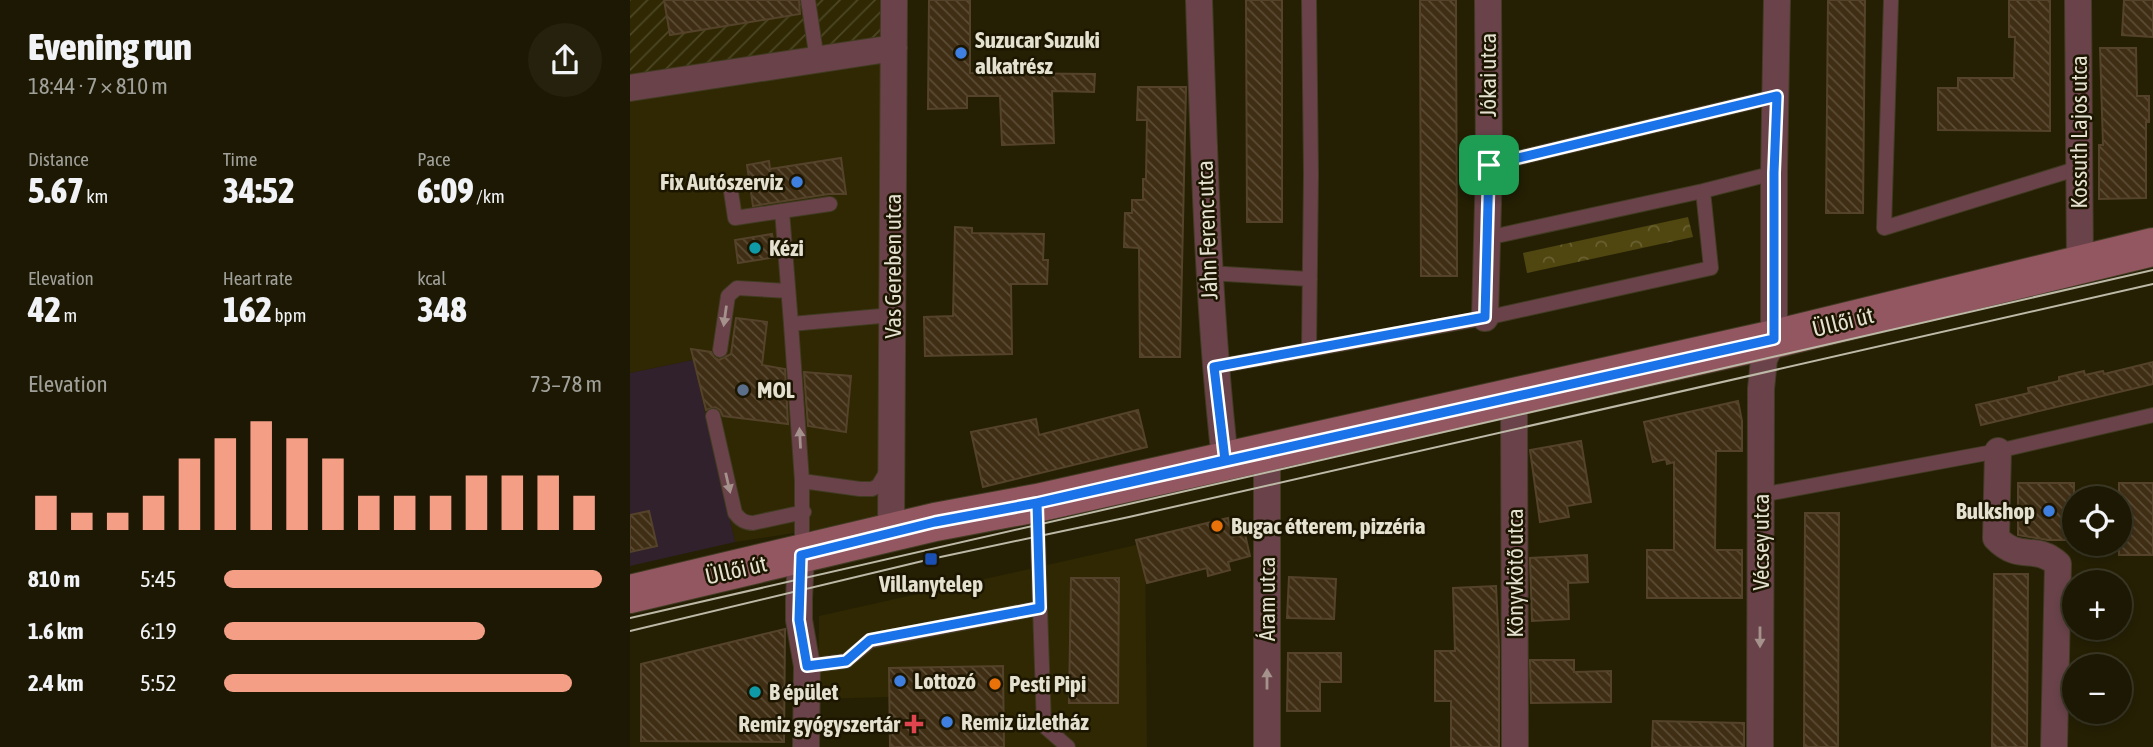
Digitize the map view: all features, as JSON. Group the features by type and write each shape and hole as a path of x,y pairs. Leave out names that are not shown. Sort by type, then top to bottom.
{"main road":[{"name":"Üllői út","path":"630,594 891,532 1037,503 1774,339 2153,247"}],"street":[{"name":"Vas Gereben utca","path":"891,532 894,0"},
{"name":"Jáhn Ferenc utca","path":"1199,0 1208,273 1214,367 1225,460"},
{"name":"Jókai utca","path":"1485,317 1489,165 1488,0"},
{"path":"1774,339 1777,0"},
{"name":"Kossuth Lajos utca","path":"2078,0 2080,265"},
{"path":"630,88 894,48"},
{"name":"Vécsey utca","path":"1760,747 1761,373 1764,359 1774,339"},
{"name":"Könyvkötő utca","path":"1514,398 1515,747"},
{"name":"Áram utca","path":"1267,451 1267,747"},
{"path":"1998,452 1996,538 2006,548 2016,552 2040,553 2058,564 2054,747"},
{"path":"801,555 799,620 807,666 806,747"}],"lane":[{"path":"808,0 817,60"},
{"path":"1309,0 1309,350"},
{"path":"1891,0 1884,228 2079,168"},
{"path":"1489,165 1777,96"},
{"path":"1487,238 1774,173"},
{"path":"730,185 735,218 830,204"},
{"path":"1214,367 1485,317 1711,268 1703,191"},
{"path":"782,211 804,512 801,555"},
{"path":"1208,273 1310,279"},
{"path":"720,350 731,291 737,288 788,291"},
{"path":"791,324 892,314"},
{"path":"1761,495 1998,452 2153,415"},
{"path":"713,416 738,518 753,523 804,512"},
{"path":"802,481 873,489 884,479 892,453"},
{"path":"1037,503 1044,726 1068,747"},
{"path":"807,666 846,661 870,640 1040,608"}],"shaded area":[{"path":"630,0 880,0 880,46 630,82"},
{"path":"880,46 880,520 735,542 693,360 630,373 630,82"},
{"path":"693,360 735,542 630,566 630,373"},
{"path":"1145,543 1147,747 890,747 889,697 818,699 819,616"}],"green space":[{"path":"1688,217 1693,237 1527,273 1523,253"}],"building":[{"path":"664,0 799,0 800,14 670,35"},
{"path":"929,0 970,0 970,73 1095,74 1094,92 1052,91 1054,143 1002,145 1000,96 967,96 967,108 928,109"},
{"path":"1246,0 1282,0 1282,222 1247,222"},
{"path":"1420,0 1456,0 1457,276 1421,276"},
{"path":"1828,0 1865,0 1863,213 1826,213"},
{"path":"2009,0 2050,0 2050,131 1938,130 1938,88 1958,88 1958,78 2014,78 2015,37 2009,37"},
{"path":"2124,0 2153,0 2153,37 2122,35"},
{"path":"2100,48 2136,48 2137,96 2149,96 2149,122 2146,122 2146,198 2099,199 2099,145 2103,145"},
{"path":"1138,87 1186,87 1180,357 1140,357 1139,248 1124,247 1125,213 1132,213 1132,200 1143,200 1143,179 1146,179 1147,120 1137,120"},
{"name":"Fix Autószerviz","path":"841,158 846,194 829,194 753,206 747,165 769,161 770,169"},
{"path":"955,227 972,228 972,233 1044,234 1043,260 1048,260 1047,284 1011,284 1012,354 925,356 924,317 953,316"},
{"name":"Kézi","path":"772,234 776,257 738,263 735,240"},
{"path":"736,318 767,322 762,365 785,369 788,424 723,416 715,407 706,410 691,349 711,352 719,360 731,354"},
{"path":"2153,362 2153,384 1981,425 1976,405 2029,393 2028,388 2059,381 2059,377 2084,371 2085,375 2103,371 2104,374"},
{"path":"804,372 851,376 846,432 808,426"},
{"path":"1738,401 1742,421 1742,451 1716,451 1715,550 1742,550 1742,598 1647,598 1647,550 1674,550 1674,462 1667,464 1666,459 1653,462 1644,422"},
{"path":"1138,410 1147,447 983,487 971,432 1036,419 1039,435"},
{"path":"1581,441 1591,502 1567,506 1569,517 1540,522 1530,450"},
{"path":"2018,483 2074,483 2074,486 2062,486 2062,540 2018,535"},
{"path":"2119,483 2153,483 2153,555 2132,555 2132,486 2119,486"},
{"path":"649,511 657,546 630,552 630,515"},
{"path":"1805,513 1839,513 1838,747 1804,747"},
{"path":"1228,518 1232,537 1245,534 1250,556 1228,562 1230,570 1208,576 1207,568 1147,583 1136,540"},
{"path":"1587,555 1588,582 1568,583 1569,619 1532,621 1530,558"},
{"path":"1994,574 2028,574 2027,747 1992,747"},
{"path":"1289,577 1336,579 1334,619 1287,618"},
{"path":"1071,578 1119,578 1118,703 1069,703"},
{"path":"1496,586 1499,747 1451,747 1451,701 1435,701 1435,651 1455,651 1453,588"},
{"path":"785,629 784,742 641,741 641,664"},
{"path":"1288,653 1341,653 1341,682 1320,682 1320,711 1287,711"},
{"path":"1530,660 1574,660 1574,672 1611,671 1611,702 1531,703"},
{"name":"Remiz üzletház","path":"1003,666 1004,747 890,747 889,668"},
{"path":"1653,721 1744,723 1744,747 1652,747"}],"tram line":[{"path":"630,618 2153,270"},
{"path":"630,631 931,559 1129,517 2153,284"}],"place":[{"name":"Suzucar Suzuki alkatrész","path":"961,53"},
{"name":"Fix Autószerviz","path":"797,182"},
{"name":"Kézi","path":"755,248"},
{"name":"MOL","path":"743,390"},
{"name":"Bulkshop","path":"2049,511"},
{"name":"Bugac étterem, pizzéria","path":"1217,526"},
{"name":"Villanytelep","path":"931,559"},
{"name":"Lottozó","path":"900,681"},
{"name":"Pesti Pipi","path":"995,684"},
{"name":"B épület","path":"755,692"},
{"name":"Remiz üzletház","path":"947,722"},
{"name":"Remiz gyógyszertár","path":"914,724"}],"route":[{"path":"1489,165 1485,317 1214,367 1225,460 1037,503 1040,608 870,640 846,661 807,666 799,620 801,555 935,522 1037,503 1774,339 1777,96 1489,165"}]}
